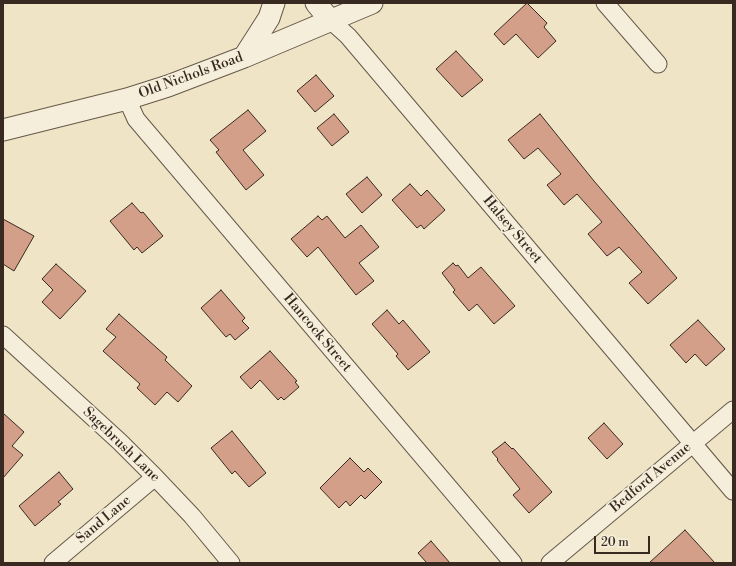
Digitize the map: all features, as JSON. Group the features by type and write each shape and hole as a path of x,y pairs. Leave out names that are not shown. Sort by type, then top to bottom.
{"street":[{"path":"244,57 269,18 274,3"},
{"path":"316,3 330,20"},
{"name":"Old Nichols Road","path":"3,130 127,99 244,57 372,3"},
{"path":"605,3 658,64"},
{"name":"Halsey Street","path":"330,20 358,48 733,491"},
{"name":"Hancock Street","path":"127,99 136,119 513,563"},
{"name":"Sagebrush Lane","path":"3,336 120,442 192,516 231,563"},
{"name":"Bedford Avenue","path":"550,563 733,410"},
{"name":"Sand Lane","path":"52,563 155,477"}],"building":[{"path":"527,3 547,23 544,27 556,41 538,58 516,34 504,45 494,34"},
{"path":"456,51 483,80 462,97 436,69"},
{"path":"316,75 334,96 315,112 297,91"},
{"path":"248,110 266,131 243,150 264,175 246,190 216,152 219,150 210,140"},
{"path":"334,114 349,132 332,146 317,128"},
{"path":"540,114 594,181 677,278 648,304 629,283 642,272 619,247 607,256 588,234 602,222 577,194 564,205 547,185 561,174 538,148 524,159 508,140"},
{"path":"367,177 382,195 362,213 346,194"},
{"path":"410,184 421,196 427,190 445,210 424,229 421,225 417,228 392,200"},
{"path":"132,203 141,213 143,212 163,236 142,253 137,247 134,250 110,221"},
{"path":"318,216 322,220 327,216 345,238 361,225 379,247 359,263 374,281 356,295 318,247 307,257 291,239"},
{"path":"3,219 34,236 14,271 3,264"},
{"path":"453,263 456,266 458,265 468,278 481,267 515,306 494,324 477,304 469,311 453,292 455,290 442,273"},
{"path":"56,264 86,291 60,319 42,302 53,290 42,279"},
{"path":"221,290 245,318 242,321 249,328 235,340 230,334 226,337 201,308"},
{"path":"387,310 399,324 403,320 430,352 408,370 396,356 398,354 372,324"},
{"path":"119,314 167,357 165,360 192,386 178,402 167,392 155,405 137,388 140,384 103,351 116,337 106,329"},
{"path":"698,320 725,349 706,366 695,354 686,363 670,345"},
{"path":"270,351 297,381 295,382 299,387 284,400 281,397 278,400 260,380 251,389 240,377"},
{"path":"3,413 24,432 12,446 23,455 3,478"},
{"path":"604,423 623,444 607,459 588,438"},
{"path":"232,431 266,473 249,487 235,471 232,474 211,448"},
{"path":"505,442 512,449 513,448 552,492 529,513 513,495 520,489 492,452"},
{"path":"350,458 364,472 368,468 382,482 365,499 361,495 350,506 346,501 339,508 320,488"},
{"path":"59,472 73,489 58,502 61,504 35,526 19,506"},
{"path":"685,530 715,563 649,563"},
{"path":"431,541 450,563 427,563 418,553"}]}
